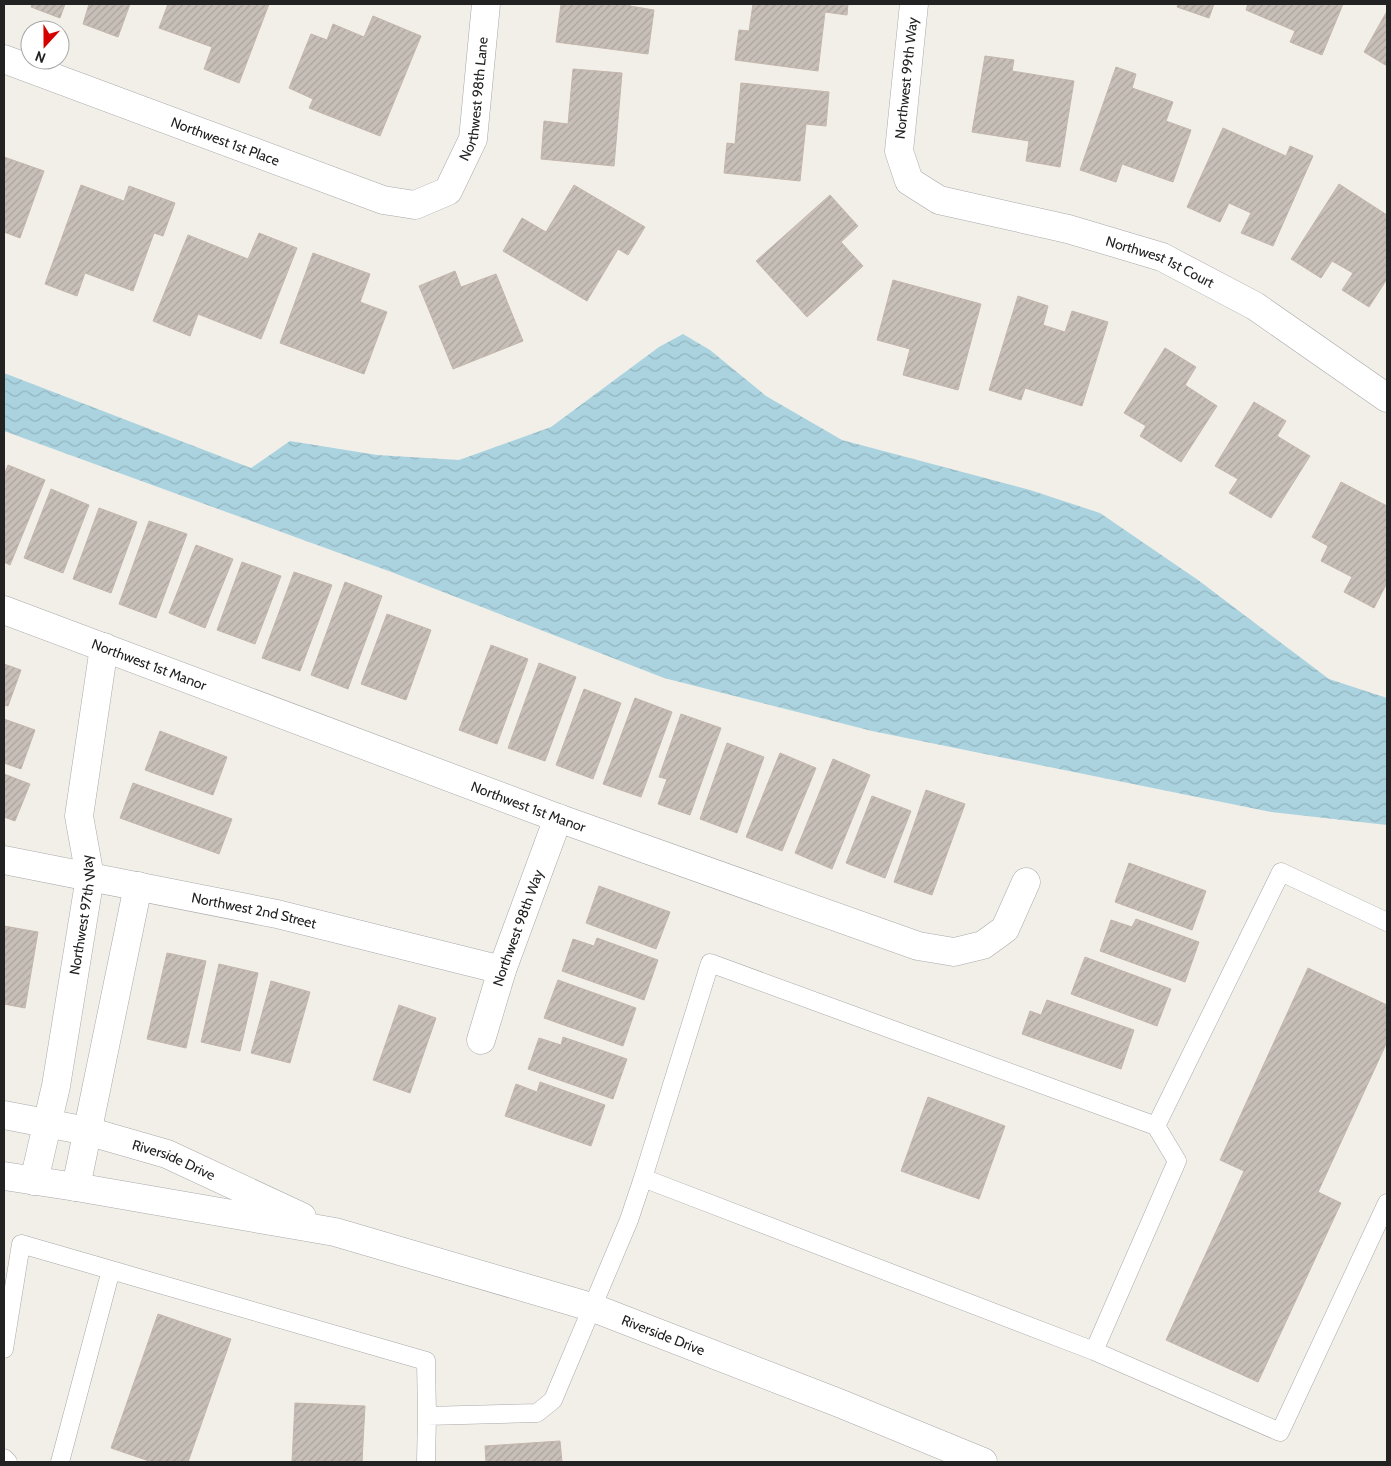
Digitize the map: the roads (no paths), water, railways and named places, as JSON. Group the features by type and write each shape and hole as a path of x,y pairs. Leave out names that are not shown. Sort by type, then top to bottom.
{"street":[{"name":"Northwest 98th Lane","path":"448,190 473,139 486,4"},
{"name":"Northwest 99th Way","path":"909,181 899,151 914,4"},
{"name":"Northwest 1st Place","path":"4,59 383,200 415,205 448,190"},
{"name":"Northwest 1st Court","path":"909,181 939,200 1068,229 1162,256 1255,306 1387,398"},
{"name":"Northwest 1st Manor","path":"4,610 558,818 918,946 954,952 983,945 1005,930 1026,882"},
{"name":"Northwest 97th Way","path":"34,1181 56,1086 90,877 79,816 104,647"},
{"name":"Northwest 98th Way","path":"481,1040 502,970 558,818"},
{"name":"Northwest 2nd Street","path":"4,860 278,914 502,970"},
{"path":"76,1187 138,886"},
{"name":"Riverside Drive","path":"4,1115 87,1130 167,1154 335,1232"},
{"name":"Riverside Drive","path":"4,1176 335,1232 591,1308 839,1403 983,1462"}],"lane":[{"path":"1156,1126 1281,872 1387,922"},
{"path":"428,1416 537,1413 553,1400 629,1220 644,1178 710,963 1156,1126 1177,1161 1094,1351"},
{"path":"644,1178 1094,1351 1280,1432 1387,1203"},
{"path":"4,1349 21,1244 426,1361 428,1416 426,1462"},
{"path":"60,1462 111,1270"},
{"path":"4,1458 8,1462"}],"water":[{"path":"683,334 710,350 766,396 842,440 1030,490 1100,513 1198,580 1329,679 1387,698 1387,825 1271,812 872,731 664,678 394,573 4,431 4,373 251,468 290,441 377,455 459,460 551,427 659,347"}]}
